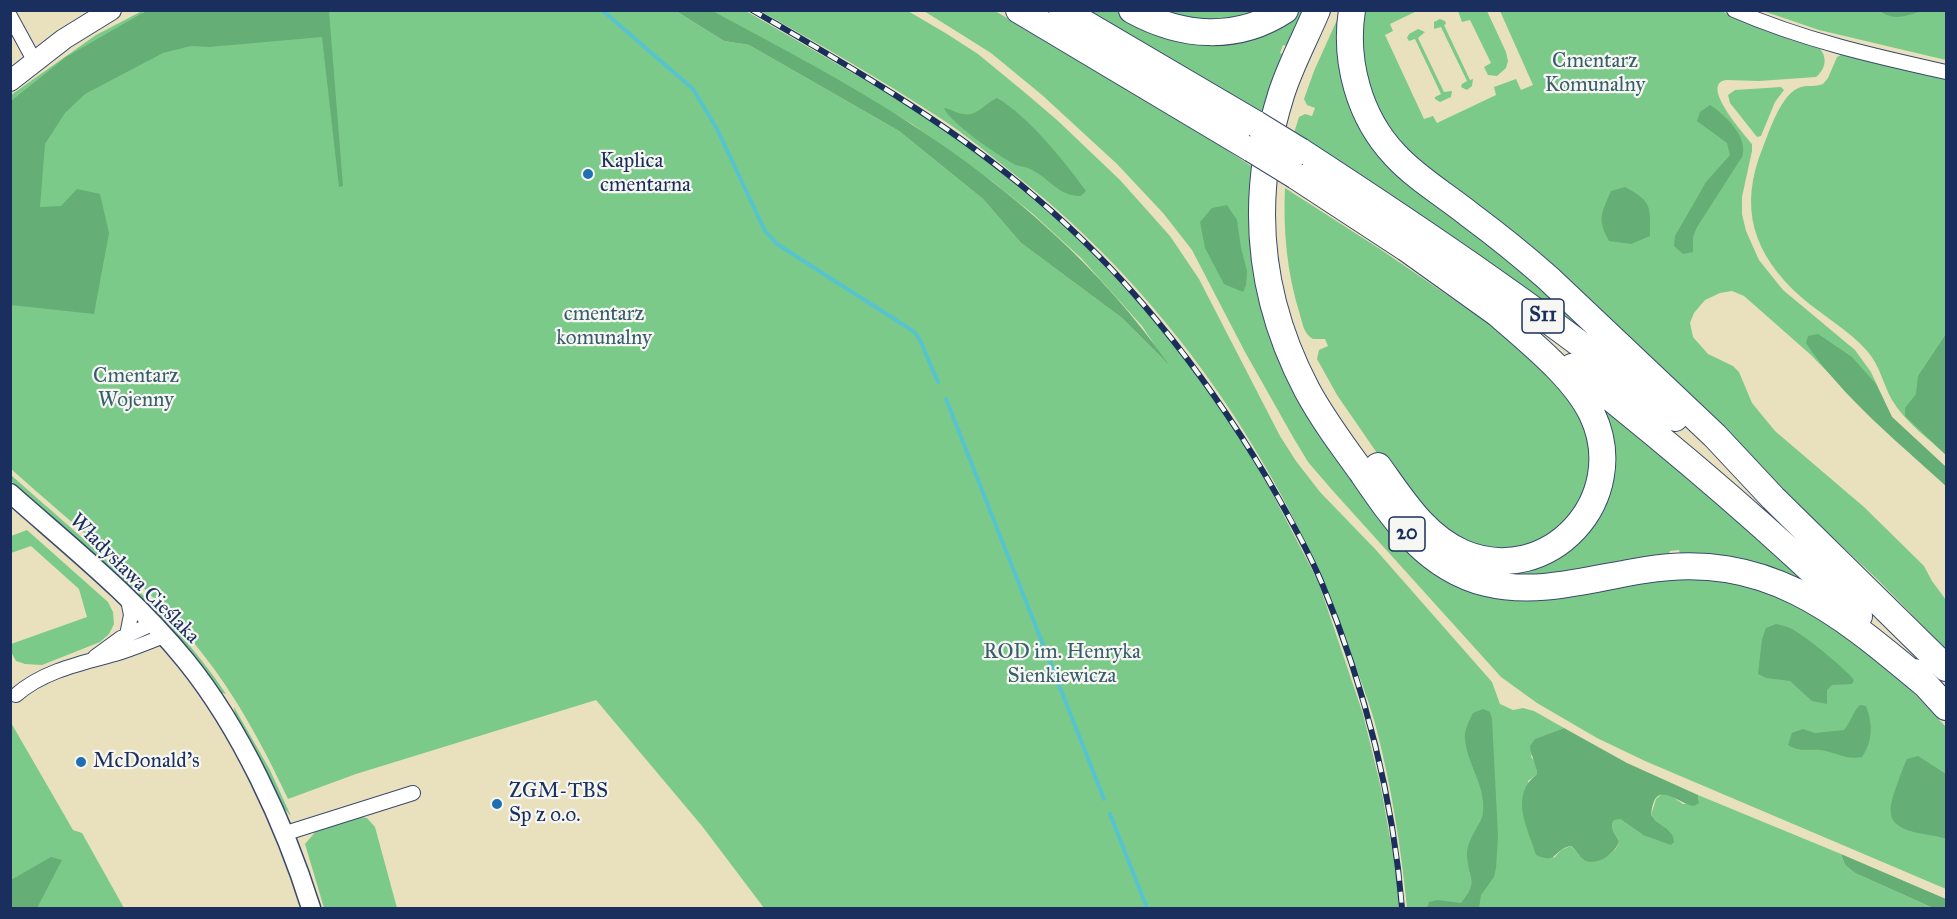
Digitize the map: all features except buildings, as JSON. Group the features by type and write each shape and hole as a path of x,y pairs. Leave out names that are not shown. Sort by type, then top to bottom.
{"highway":[{"name":"S11","path":"1019,10 1296,176 1406,248 1561,359 1628,411 1732,498 1822,580 1947,707"},
{"name":"S11","path":"1062,10 1300,151 1531,307 1632,384 1773,498 1947,668"},
{"path":"1132,10 1170,27 1198,33 1220,33 1241,30 1263,23 1285,10"},
{"name":"20","path":"1317,10 1282,93 1266,153 1261,202 1261,232 1267,284 1276,319 1290,357 1308,392 1387,509 1413,541 1434,558 1462,575 1485,582 1524,588 1575,583 1669,567 1692,566 1724,569 1753,575 1800,592 1840,616 1926,685"},
{"path":"1335,10 1294,107 1285,146 1279,191 1279,247 1290,306 1307,353 1318,375 1352,430 1412,513 1426,528 1452,547 1479,558 1515,560 1561,541 1588,513 1600,486 1604,459 1603,444 1586,402 1562,373 1496,312"},
{"path":"1352,10 1349,40 1354,76 1359,93 1377,132 1394,155 1548,278 1715,436 1773,498"}],"main road":[{"path":"10,81 64,39 111,10"}],"street":[{"path":"1734,10 1793,34 1832,46 1947,72"},
{"path":"10,16 35,62"},
{"name":"Władysława Cieślaka","path":"10,493 128,600 190,666 223,714 257,774 300,873 311,909"},
{"path":"127,635 131,615 128,600"},
{"path":"93,658 127,635 158,630"},
{"path":"16,695 43,678 93,658 122,652 158,630"},
{"path":"283,834 413,793"},
{"name":"Władysława Cieślaka","path":"283,834 300,909"}],"green space":[{"name":"cmentarz komunalny","path":"149,10 676,11 724,41 749,45 899,131 983,199 1021,243 1122,318 1165,361 1142,326 1081,258 1033,214 993,182 912,124 713,11 746,11 913,108 979,154 1072,232 1150,315 1201,380 1241,439 1271,491 1318,581 1363,714 1381,788 1396,871 1399,908 764,908 702,826 596,700 356,774 288,799 238,705 215,670 181,627 111,556 11,469 11,95 96,35 142,11 143,13"},
{"path":"146,11 329,11 343,186 339,187 322,37 209,47 191,46 163,53 85,94 65,113 45,144 40,207 61,206 77,189 100,194 109,233 94,314 11,305 11,101 66,57"},
{"path":"676,11 713,11 813,65 948,149 1018,203 1084,263 1143,329 1169,365 1122,318 1021,243 983,199 899,131 749,45 724,41"},
{"path":"760,11 908,11 978,54 1057,120 1120,180 1170,236 1199,279 1280,436 1320,492 1376,550 1492,682 1500,704 1513,710 1523,708 1534,711 1564,728 1536,739 1531,757 1536,763 1537,774 1528,781 1554,858 1561,850 1571,846 1584,860 1606,856 1614,851 1619,841 1613,831 1614,819 1620,819 1643,835 1666,828 1651,815 1656,799 1662,794 1668,794 1683,804 1699,803 1698,795 1841,854 1845,865 1855,873 1933,908 1407,908 1399,841 1387,775 1368,700 1330,599 1299,529 1263,462 1222,397 1176,335 1126,277 1072,223 1014,174 959,131 918,104"},
{"path":"924,11 995,11 1179,118 1257,170 1271,322 1448,576 1684,572 1780,591 1888,666 1946,727 1946,889 1645,761 1597,738 1537,703 1501,677 1308,462 1245,352 1192,250 1163,213 1117,164 1042,95 991,53"},
{"path":"1088,11 1122,11 1158,30 1310,11 1287,46 1283,45 1280,53 1284,55 1267,116"},
{"path":"1147,11 1274,11 1227,26"},
{"path":"1341,11 1348,79 1438,199 1662,393 1507,275 1294,133 1299,117 1305,114 1312,116 1315,108 1307,105 1304,99"},
{"name":"Cmentarz Komunalny","path":"1358,11 1417,11 1390,24 1393,31 1385,35 1424,119 1433,116 1437,123 1496,95 1494,87 1516,79 1521,90 1533,85 1500,11 1721,11 1791,40 1820,49 1824,56 1824,64 1822,71 1816,77 1759,81 1726,80 1719,83 1720,99 1752,144 1742,197 1742,214 1746,231 1759,260 1783,290 1855,350 1871,372 1892,417 1946,467 1946,486 1875,421 1811,355 1744,296 1732,291 1720,293 1705,300 1694,313 1690,323 1693,337 1708,354 1733,366 1739,372 1752,403 1775,431 1864,507 1924,566 1946,600 1946,649 1877,579 1777,485 1418,169 1369,100"},
{"path":"1458,11 1487,11 1508,61 1506,68 1497,76 1488,75 1484,67 1491,63 1470,20 1462,22"},
{"path":"1763,11 1946,11 1946,60 1819,30"},
{"path":"1880,11 1922,11 1895,17"},
{"path":"1440,19 1445,21 1444,25 1470,80 1473,79 1472,86 1467,90 1461,87 1467,81 1441,27 1434,29 1434,22"},
{"path":"1418,29 1425,32 1418,38 1444,92 1452,91 1451,97 1440,102 1435,97 1441,94 1415,39 1409,41 1407,38 1409,34"},
{"path":"1841,55 1946,78 1946,455 1910,423 1897,408 1876,363 1868,352 1785,281 1761,247 1755,229 1751,210 1755,169 1777,113 1794,91 1801,87 1823,84 1837,57"},
{"path":"1781,87 1784,90 1775,102 1761,136 1757,137 1730,103 1728,95 1735,90"},
{"path":"997,98 1021,116 1057,154 1086,191 1081,196 1067,194 1032,170 1016,165 999,155 955,122 944,108 968,114 977,112"},
{"path":"1710,105 1735,128 1742,142 1742,157 1697,227 1693,237 1693,252 1683,254 1674,246 1675,236 1706,182 1730,155 1727,143 1697,121 1700,112"},
{"path":"1269,178 1273,181 1272,232 1278,282 1287,315 1304,358 1338,419 1391,495 1413,524 1439,548 1464,561 1478,565 1520,567 1559,552 1579,536 1601,504 1610,472 1609,439 1596,401 1670,460 1759,537 1822,597 1789,581 1758,570 1720,563 1688,561 1681,557 1679,550 1670,551 1668,557 1658,562 1540,582 1501,580 1484,576 1457,566 1434,552 1400,516 1347,442 1324,408 1295,354 1282,316 1273,277 1268,218"},
{"path":"1625,187 1645,201 1649,212 1650,236 1631,244 1609,241 1602,222 1603,211 1611,191"},
{"path":"1285,188 1380,249 1482,319 1535,357 1570,391 1596,446 1584,505 1534,548 1474,549 1410,501 1337,395 1317,359 1319,350 1328,346 1325,339 1313,339 1304,329 1289,268 1285,236"},
{"path":"1227,205 1237,220 1247,271 1243,292 1224,284 1205,248 1200,222 1212,208"},
{"path":"1818,334 1852,357 1876,384 1892,417 1946,467 1946,486 1872,419 1821,363 1806,343 1808,336"},
{"path":"1946,334 1946,455 1905,416 1905,408 1916,394 1918,376"},
{"path":"11,475 153,605 204,663 226,694 219,692 119,578 11,481"},
{"path":"27,530 108,602 113,612 114,624 109,634 100,642 42,665 16,661 11,652 11,644 87,617 79,589 31,546 11,553 11,536"},
{"path":"1776,624 1796,632 1842,667 1854,680 1852,684 1832,685 1827,690 1827,704 1812,701 1790,681 1766,678 1758,674 1762,639 1766,628"},
{"path":"1860,705 1866,706 1871,726 1870,739 1862,757 1845,757 1826,751 1800,749 1788,745 1792,733 1803,729 1815,733 1844,730"},
{"path":"234,707 270,770 291,816 281,805 235,716"},
{"path":"1483,709 1490,712 1492,719 1498,836 1494,877 1481,895 1479,908 1427,908 1429,902 1437,900 1461,903 1472,884 1467,855 1472,837 1482,817 1483,802 1466,748 1465,736 1473,713"},
{"path":"10,721 73,830 82,833 124,908 11,908"},
{"path":"1564,728 1627,763 1698,795 1699,803 1694,806 1667,795 1657,797 1653,804 1651,815 1673,836 1674,842 1671,845 1643,835 1620,819 1614,820 1612,824 1619,841 1614,850 1605,858 1589,862 1584,860 1571,846 1552,857 1543,858 1536,855 1525,822 1522,802 1524,792 1537,774 1530,746 1535,739"},
{"path":"1918,756 1946,774 1946,839 1905,829 1894,822 1892,817 1892,798 1905,763 1907,759"},
{"path":"360,817 367,818 375,827 397,908 324,908 305,844 317,830"},
{"path":"1841,854 1946,899 1946,908 1933,908 1855,873 1845,865"},
{"path":"51,857 62,860 37,908 11,908 11,880"}],"waterway":[{"path":"602,10 693,89 717,129 765,231 777,244 913,331 919,338 938,382"},
{"path":"946,399 1104,799"},
{"path":"1110,814 1147,908"}],"railway":[{"path":"752,10 933,120 1034,196 1101,258 1132,292 1162,327 1217,400 1267,478 1302,542 1321,581 1351,660 1384,783 1398,866 1402,908"}],"place":[{"name":"Kaplica cmentarna","path":"588,174"},
{"name":"McDonald's","path":"81,762"},
{"name":"ZGM-TBS Sp z o.o.","path":"497,804"}],"park label":[{"name":"Cmentarz Wojenny","path":"136,389"},
{"name":"ROD im. Henryka Sienkiewicza","path":"1062,665"}]}
